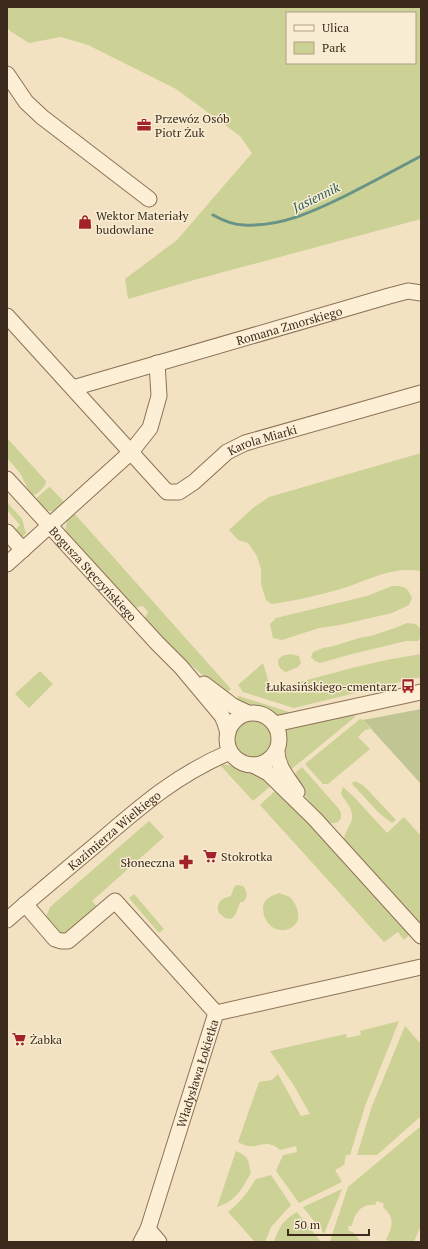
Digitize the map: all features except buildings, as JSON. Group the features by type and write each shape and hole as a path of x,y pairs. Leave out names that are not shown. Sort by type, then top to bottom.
{"street":[{"path":"7,74 26,102 42,117 149,199"},
{"name":"Romana Zmorskiego","path":"73,388 389,296 408,291 421,293"},
{"path":"7,316 131,452"},
{"path":"7,564 131,452 150,428 159,396 157,363"},
{"name":"Karola Miarki","path":"131,452 167,492 180,492 194,482 227,452 245,443 421,393"},
{"name":"Bogusza Stęczyńskiego","path":"7,479 157,644 181,667 222,716 228,733"},
{"path":"7,532 23,550"},
{"name":"Bogusza Stęczyńskiego","path":"181,667 233,706 248,714"},
{"path":"275,724 421,692"},
{"path":"315,819 283,770 277,757 279,738 275,724 265,716 254,713 242,715 234,722 228,733 230,752 241,762 261,768 268,773 315,819 421,936"},
{"path":"253,765 265,762 277,751"},
{"name":"Kazimierza Wielkiego","path":"7,920 154,796 191,770 230,752"},
{"path":"25,904 55,939 61,941 68,940 115,901 216,1013"},
{"name":"Władysława Łokietka","path":"141,1242 148,1229 216,1013 421,967"},
{"path":"148,1229 159,1242"}],"green space":[{"path":"7,7 421,7 421,219 128,299 125,279 177,240 252,153 240,136 176,89 88,45 61,37 29,43 10,31 7,27"},
{"path":"7,438 46,481 43,488 36,494 32,495 30,493 20,473 7,458"},
{"path":"421,453 421,571 402,570 393,572 376,576 341,589 292,601 272,604 266,600 261,584 261,569 257,556 248,543 238,540 229,530 253,508 269,497"},
{"path":"50,487 66,504 53,511 46,510 34,500"},
{"path":"7,502 22,519 26,533 21,538 14,531 20,525 7,510"},
{"path":"73,512 231,689 225,694 165,643 144,620 148,612 143,606 135,608 132,607 67,535 67,523"},
{"path":"392,586 407,589 412,598 409,605 392,613 340,625 319,628 282,640 273,638 270,624 276,618 367,596"},
{"path":"407,623 416,624 421,629 421,637 418,641 406,641 320,663 311,657 313,652 323,648 371,636"},
{"path":"290,654 299,656 301,663 298,667 286,672 280,668 278,660 282,656"},
{"path":"421,654 421,677 294,708 243,692 238,685 263,663 271,690 352,668"},
{"path":"40,671 53,684 29,708 15,694"},
{"path":"239,696 292,713 284,717 277,715 263,707 244,706 234,700"},
{"path":"421,709 421,784 363,720"},
{"path":"356,714 355,717 288,772 283,756 287,744 286,728"},
{"path":"360,719 363,720 370,729 365,730 358,737 370,749 328,784 323,784 305,764"},
{"path":"249,720 257,720 267,725 271,732 271,746 267,753 257,758 249,758 239,753 237,750 234,743 234,735 239,725 242,723"},
{"path":"220,765 240,768 273,784 253,801"},
{"path":"302,767 339,809 341,817 338,822 328,823 324,821 291,777"},
{"path":"355,781 363,785 396,820 392,823 380,814 353,785 352,783"},
{"path":"343,787 387,833 404,817 421,836 421,924 345,844 344,840 351,822 352,814 349,806 341,794"},
{"path":"277,789 408,932 408,936 404,940 398,932 384,942 260,805"},
{"path":"149,821 164,837 92,901 98,908 68,934 61,935 45,920 50,907"},
{"path":"237,885 243,886 247,895 244,901 240,903 233,917 231,919 225,918 219,913 218,906 222,900 231,896 234,887"},
{"path":"279,893 290,897 297,908 298,918 295,925 288,929 281,930 273,927 266,921 263,910 265,901"},
{"path":"134,894 164,929 159,933 129,898"},
{"path":"399,1021 365,1106 350,1155 346,1155 344,1165 335,1170 342,1182 299,1203 276,1171 283,1155 297,1152 296,1146 280,1150 275,1146 267,1144 247,1146 238,1142 259,1082 272,1080 278,1074 301,1116 310,1114 293,1084 270,1051 346,1034 347,1038 361,1035 360,1031"},
{"path":"405,1026 421,1044 421,1116 377,1155 357,1155 372,1106"},
{"path":"421,1126 421,1225 414,1242 389,1242 386,1239 392,1222 390,1215 383,1207 384,1204 377,1201 375,1205 366,1206 359,1210 352,1226 348,1226 349,1231 353,1232 359,1240 363,1242 330,1241 348,1187"},
{"path":"236,1151 246,1157 251,1173 241,1190 229,1202 217,1207"},
{"path":"271,1175 291,1205 271,1227 265,1242 255,1242 228,1212 244,1197 256,1179"},
{"path":"342,1189 324,1234 303,1207"},
{"path":"297,1212 321,1242 274,1242 282,1224"}],"waterway":[{"name":"Jasiennik","path":"213,215 228,222 240,225 270,224 283,221 308,213 331,203 421,156"}],"place":[{"name":"Przewóz Osób Piotr Żuk","path":"144,125"},
{"name":"Wektor Materiały budowlane","path":"85,222"},
{"name":"Łukasińskiego-cmentarz","path":"408,686"},
{"name":"Stokrotka","path":"210,856"},
{"name":"Słoneczna","path":"186,862"},
{"name":"Żabka","path":"19,1039"}]}
